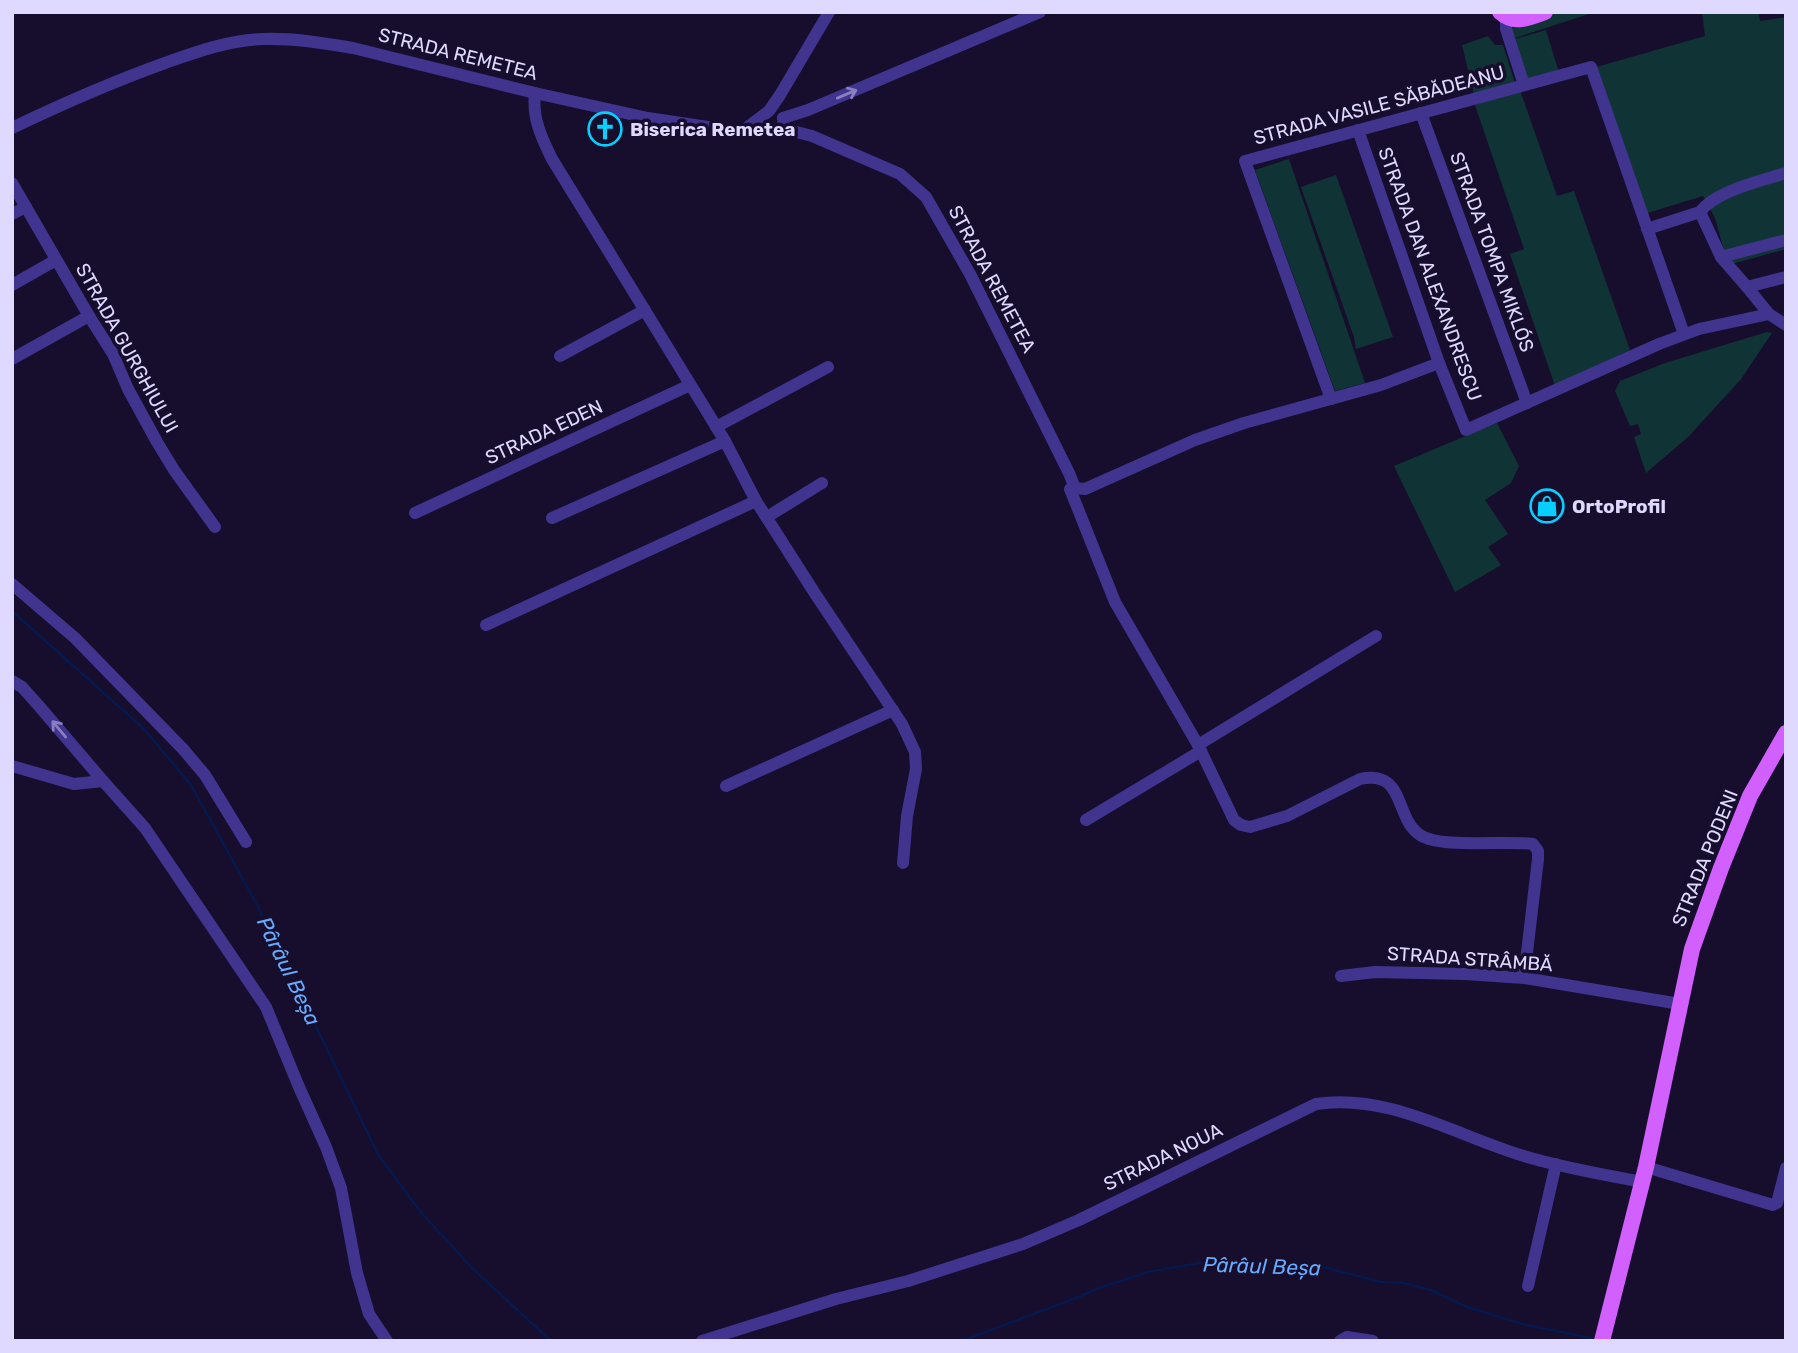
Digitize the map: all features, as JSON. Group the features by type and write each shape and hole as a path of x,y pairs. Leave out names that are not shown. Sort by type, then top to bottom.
{"main road":[{"path":"1503,15 1522,20 1545,12"},
{"name":"STRADA PODENI","path":"1603,1335 1644,1175 1692,949 1751,796 1786,733"}],"street":[{"path":"775,117 780,95 829,12"},
{"path":"741,132 775,117 810,109 1041,12"},
{"name":"STRADA VASILE SĂBĂDEANU","path":"1503,15 1524,85"},
{"name":"STRADA REMETEA","path":"12,128 95,89 158,65 220,45 284,39 344,47 648,118 741,132 775,132 775,117 900,174 926,197 970,274 1069,473 1075,488 1070,489 1115,602 1199,748 1234,820 1251,827 1287,816 1371,776 1381,778 1389,784 1412,828 1421,836 1457,842 1533,844 1538,851 1538,859 1524,978"},
{"name":"STRADA VASILE SĂBĂDEANU","path":"1331,399 1245,161 1591,67 1684,334"},
{"path":"535,93 536,120 552,159 725,441 756,500 847,644 902,724 915,752 916,769 907,816 903,863"},
{"name":"STRADA TOMPA MIKLÓS","path":"1421,113 1527,403"},
{"name":"STRADA DAN ALEXANDRESCU","path":"1358,130 1439,363 1466,430 1527,403"},
{"path":"1647,229 1700,212 1720,195 1786,173"},
{"name":"STRADA GURGHIULUI","path":"12,183 113,354 128,389 157,442 215,527"},
{"path":"12,214 26,207"},
{"path":"1700,212 1721,257 1769,314 1786,325"},
{"path":"1721,257 1786,240"},
{"path":"12,285 57,260"},
{"path":"1747,287 1786,277"},
{"path":"560,356 645,310"},
{"path":"1527,403 1684,334 1769,314"},
{"path":"12,359 89,316"},
{"path":"1075,488 1085,489 1195,440 1244,423 1381,385 1439,363"},
{"path":"716,427 828,367"},
{"name":"STRADA EDEN","path":"415,513 690,385"},
{"path":"552,518 725,441"},
{"path":"767,517 822,483"},
{"path":"486,625 756,500"},
{"path":"12,584 75,638 183,749 205,775 246,842"},
{"path":"1086,820 1376,636"},
{"path":"12,681 22,687 145,828 267,1007 341,1188 357,1273 369,1314 387,1341"},
{"path":"726,786 893,710"},
{"path":"12,766 74,784 103,781"},
{"name":"STRADA STRÂMBĂ","path":"1341,976 1375,972 1524,978 1680,1004"},
{"name":"STRADA NOUA","path":"702,1341 1023,1244 1079,1220 1316,1104 1357,1103 1392,1109 1421,1117 1525,1156 1579,1170 1644,1175 1773,1205 1777,1203 1786,1168"},
{"path":"1528,1286 1556,1164"},
{"path":"1340,1341 1347,1337 1373,1341"}],"green space":[{"path":"1561,12 1595,12 1515,38 1511,28"},
{"path":"1702,12 1758,12 1760,21 1786,17 1786,249 1728,265 1715,218 1703,196 1644,214 1593,68 1705,36"},
{"path":"1546,30 1559,73 1527,81 1515,39"},
{"path":"1488,36 1495,45 1503,45 1515,83 1474,95 1462,45"},
{"path":"1520,90 1557,196 1574,191 1630,350 1555,386 1510,254 1524,249 1475,105"},
{"path":"1289,159 1365,383 1335,391 1255,170"},
{"path":"1336,175 1393,337 1356,349 1301,187"},
{"path":"1767,332 1772,333 1741,379 1688,437 1646,473 1634,437 1641,434 1638,424 1630,426 1615,391 1620,381 1665,363"},
{"path":"1497,423 1519,466 1511,483 1485,500 1508,534 1488,547 1501,565 1455,592 1394,466"}],"waterway":[{"name":"Pârâul Beșa","path":"12,611 144,729 191,785 257,905 378,1154 418,1209 472,1268 551,1341"},
{"name":"Pârâul Beșa","path":"962,1341 1148,1272 1199,1263 1256,1262 1312,1264 1381,1282 1404,1283 1431,1290 1467,1307 1526,1325 1596,1339"}],"place":[{"name":"Biserica Remetea","path":"605,129"},
{"name":"OrtoProfil","path":"1547,506"}]}
